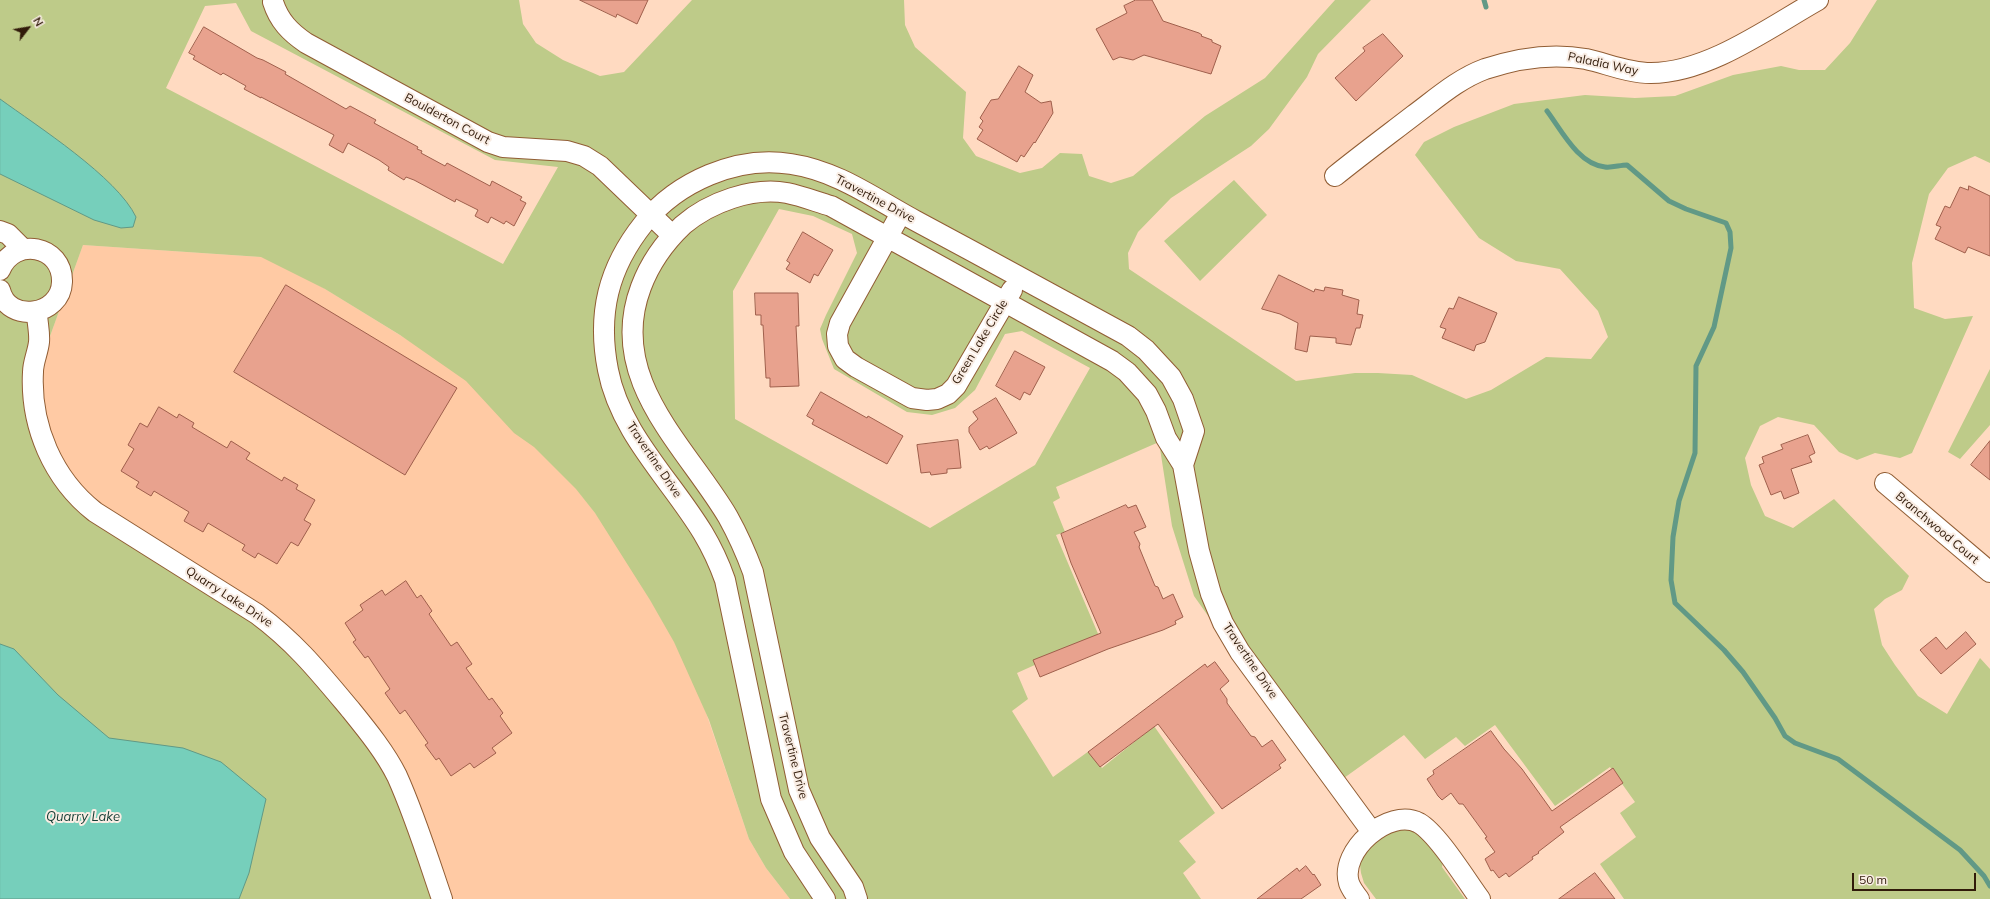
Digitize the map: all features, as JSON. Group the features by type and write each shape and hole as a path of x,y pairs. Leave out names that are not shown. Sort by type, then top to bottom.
{"street":[{"name":"Paladia Way","path":"1335,176 1449,88 1472,74 1538,57 1562,56 1587,60 1632,71 1650,73 1674,72 1724,54 1818,0"},
{"name":"Boulderton Court","path":"273,2 278,16 290,32 306,43 488,142 502,147 567,151 584,156 600,166 672,235"},
{"name":"Travertine Drive","path":"825,899 794,852 771,799 725,580 716,556 702,532 631,430 616,398 608,372 604,342 603,316 607,292 617,267 632,237 651,214 674,194 712,174 735,166 763,163 790,164 843,179 901,213 1128,336 1146,350 1167,372 1183,399 1194,431 1183,465"},
{"name":"Travertine Drive","path":"857,899 853,887 820,838 799,790 753,572 743,544 728,516 657,415 643,387 637,366 632,319 636,301 644,279 657,254 672,235 691,218 723,201 741,196 786,193 831,206 1112,361 1127,372 1147,394 1156,411 1166,438 1183,465 1199,551 1211,594 1223,623 1240,652 1372,832"},
{"name":"Green Lake Circle","path":"901,213 840,323 837,334 838,346 845,359 856,367 912,398 927,400 937,399 948,394 956,386 1020,277"},
{"path":"0,231 8,234 23,249"},
{"path":"0,270 8,257 23,249 33,248 51,256 61,273 62,283 60,293 54,301 47,308 36,312 26,312 15,309 7,302 0,290"},
{"name":"Quarry Lake Drive","path":"36,312 39,342 33,372 34,408 47,450 52,462 64,482 79,500 95,512 257,614 280,631 298,648 376,742 396,775 412,812 442,899"},
{"name":"Branchwood Court","path":"1885,484 1990,572"},
{"path":"1359,899 1349,882 1351,858 1358,844 1372,832 1388,824 1403,820 1418,822 1430,831 1480,899"}],"shaded area":[{"path":"83,245 275,258 484,387 557,463 605,526 634,572 669,631 691,675 704,707 749,839 766,868 790,899 450,899 59,461 42,410 41,375 49,339"}],"green space":[{"path":"0,0 519,0 523,24 536,43 563,60 600,76 624,72 692,0 904,0 905,25 915,47 966,92 963,138 976,156 1020,173 1042,168 1060,153 1082,154 1089,176 1111,183 1133,176 1205,116 1265,78 1335,0 1371,0 1318,54 1307,77 1269,129 1251,146 1171,198 1138,232 1128,253 1129,269 1296,381 1355,373 1412,375 1466,399 1491,390 1546,357 1591,359 1608,337 1598,311 1560,269 1516,261 1479,238 1415,155 1424,142 1454,127 1514,104 1585,95 1635,98 1675,96 1733,75 1781,66 1799,70 1825,70 1850,43 1877,0 1990,0 1990,163 1975,156 1948,168 1929,194 1912,263 1914,308 1945,319 1973,316 1912,453 1900,458 1875,453 1857,460 1839,452 1814,425 1778,417 1760,426 1745,458 1751,485 1765,516 1793,528 1834,499 1909,576 1902,590 1885,599 1874,609 1882,645 1918,696 1947,714 1980,658 1990,669 1990,899 1624,899 1600,864 1636,837 1620,813 1635,802 1610,767 1555,806 1495,725 1465,746 1456,737 1425,759 1404,735 1330,788 1194,596 1172,526 1159,442 1056,487 1060,498 1053,502 1065,532 1056,535 1099,636 1017,673 1028,699 1012,711 1053,777 1089,751 1102,768 1154,726 1215,813 1179,841 1196,862 1183,873 1201,899 790,899 766,868 749,839 709,720 674,642 650,600 595,513 576,489 534,447 514,433 466,381 400,335 325,289 261,257 83,245 49,339 41,375 42,410 59,461 100,506 263,607 305,642 383,738 450,899 0,899","holes":["236,3 251,31 495,160 558,167 503,264 166,88 205,6","779,209 813,216 852,234 857,253 820,329 822,339 834,369 907,412 932,415 955,408 975,390 1005,334 1022,331 1090,368 1035,465 930,528 735,419 733,291"]},
{"path":"1234,180 1267,215 1200,281 1164,241"},
{"path":"1990,369 1990,425 1960,459 1948,452"},
{"path":"1413,827 1444,858 1442,867 1465,899 1376,899 1364,883 1360,865 1364,851 1388,831"}],"water":[{"path":"0,99 75,153 112,185 136,217 133,227 121,228 94,220 0,174"},
{"name":"Quarry Lake","path":"0,644 14,649 58,695 109,738 183,748 221,762 266,799 249,873 239,899 0,899"}],"building":[{"path":"580,0 648,0 637,24 617,14 616,17"},
{"path":"1136,0 1152,0 1163,21 1199,33 1202,35 1201,36 1212,40 1212,42 1221,46 1211,74 1144,55 1133,60 1120,57 1113,60 1096,29 1127,13 1124,6"},
{"path":"204,27 257,58 286,72 285,74 346,109 350,106 376,120 374,123 418,147 417,149 422,151 421,153 445,166 447,163 490,186 492,181 522,197 520,200 526,203 514,226 506,221 504,224 491,217 488,223 475,216 478,210 456,199 455,202 414,180 406,177 404,180 388,170 389,167 379,160 348,143 343,153 329,145 334,135 244,89 246,86 223,73 221,75 193,59 195,56 189,53"},
{"path":"1383,34 1403,56 1356,101 1335,78 1365,51 1363,48"},
{"path":"1019,66 1033,75 1025,92 1041,103 1051,101 1053,113 1035,143 1034,142 1024,157 1021,155 1017,162 977,139 983,130 979,127 983,121 980,118 991,100 998,99"},
{"path":"1969,186 1990,196 1990,256 1968,247 1965,253 1935,239 1941,227 1936,225 1945,206 1950,208 1960,187 1968,190"},
{"path":"803,232 833,250 818,276 814,274 810,283 786,269 790,263 787,261"},
{"path":"1279,275 1314,292 1315,289 1324,291 1325,287 1343,290 1342,295 1359,300 1357,314 1363,315 1360,328 1356,328 1351,345 1336,343 1336,338 1310,336 1307,352 1295,349 1298,323 1280,314 1262,309"},
{"path":"286,285 457,388 405,475 234,372"},
{"path":"755,293 798,293 799,326 796,326 799,386 770,387 770,378 766,378 763,325 761,325 761,315 756,315"},
{"path":"1459,297 1497,313 1485,342 1476,345 1474,351 1442,338 1446,329 1440,327 1449,308 1453,309"},
{"path":"1015,351 1045,367 1030,395 1024,392 1020,400 996,386"},
{"path":"821,392 903,436 887,464 812,424 814,420 807,416"},
{"path":"996,398 1017,433 989,449 987,446 980,450 969,432 969,427 978,419 973,412"},
{"path":"159,407 177,418 179,414 194,423 192,427 227,448 231,441 250,453 246,459 282,481 284,477 298,485 296,489 315,500 304,520 311,524 298,546 291,542 277,564 258,553 255,558 242,550 245,545 208,523 203,532 184,521 189,512 154,491 151,496 136,487 139,482 121,471 134,449 128,445 140,423 147,427"},
{"path":"1808,435 1815,453 1809,456 1812,462 1791,469 1799,493 1784,499 1781,491 1771,495 1759,465 1764,463 1762,457 1783,449 1781,445"},
{"path":"958,440 961,468 947,469 947,473 931,475 930,472 921,473 917,445"},
{"path":"1990,441 1990,480 1971,465"},
{"path":"1126,505 1128,508 1136,505 1146,527 1134,532 1140,544 1139,547 1155,586 1158,587 1163,599 1173,594 1183,617 1175,621 1176,624 1163,630 1108,649 1040,677 1033,660 1101,633 1071,563 1061,534"},
{"path":"406,581 417,598 421,595 432,611 429,614 451,646 457,642 472,664 466,668 489,700 492,698 503,713 500,716 512,733 492,748 496,753 474,768 470,763 451,776 439,758 436,760 425,745 428,743 405,710 400,714 385,693 390,689 368,656 365,658 353,642 356,640 345,623 363,610 360,605 382,590 385,595"},
{"path":"1966,632 1976,644 1941,674 1920,650 1936,637 1946,649"},
{"path":"1215,662 1229,681 1220,689 1227,699 1227,703 1251,736 1255,737 1262,747 1272,740 1286,760 1279,765 1281,768 1222,809 1158,724 1100,767 1088,752 1205,664 1207,667"},
{"path":"1491,731 1504,749 1522,769 1552,811 1613,768 1623,783 1560,827 1564,832 1532,857 1533,859 1509,877 1506,873 1499,878 1493,870 1491,871 1485,859 1495,852 1485,838 1487,837 1463,804 1459,804 1451,793 1442,800 1427,779 1434,774 1433,771"},
{"path":"1306,866 1313,875 1314,874 1321,885 1301,899 1257,899 1297,868 1299,871"},
{"path":"1595,873 1615,899 1559,899"}],"waterway":[{"path":"1484,0 1486,7"},
{"path":"1547,111 1565,137 1587,160 1595,165 1605,167 1627,165 1669,201 1686,209 1726,223 1730,232 1731,248 1714,327 1696,366 1695,453 1679,501 1673,537 1671,580 1675,603 1724,650 1743,672 1775,718 1785,736 1795,743 1838,759 1960,850 1984,876 1990,886"}]}
